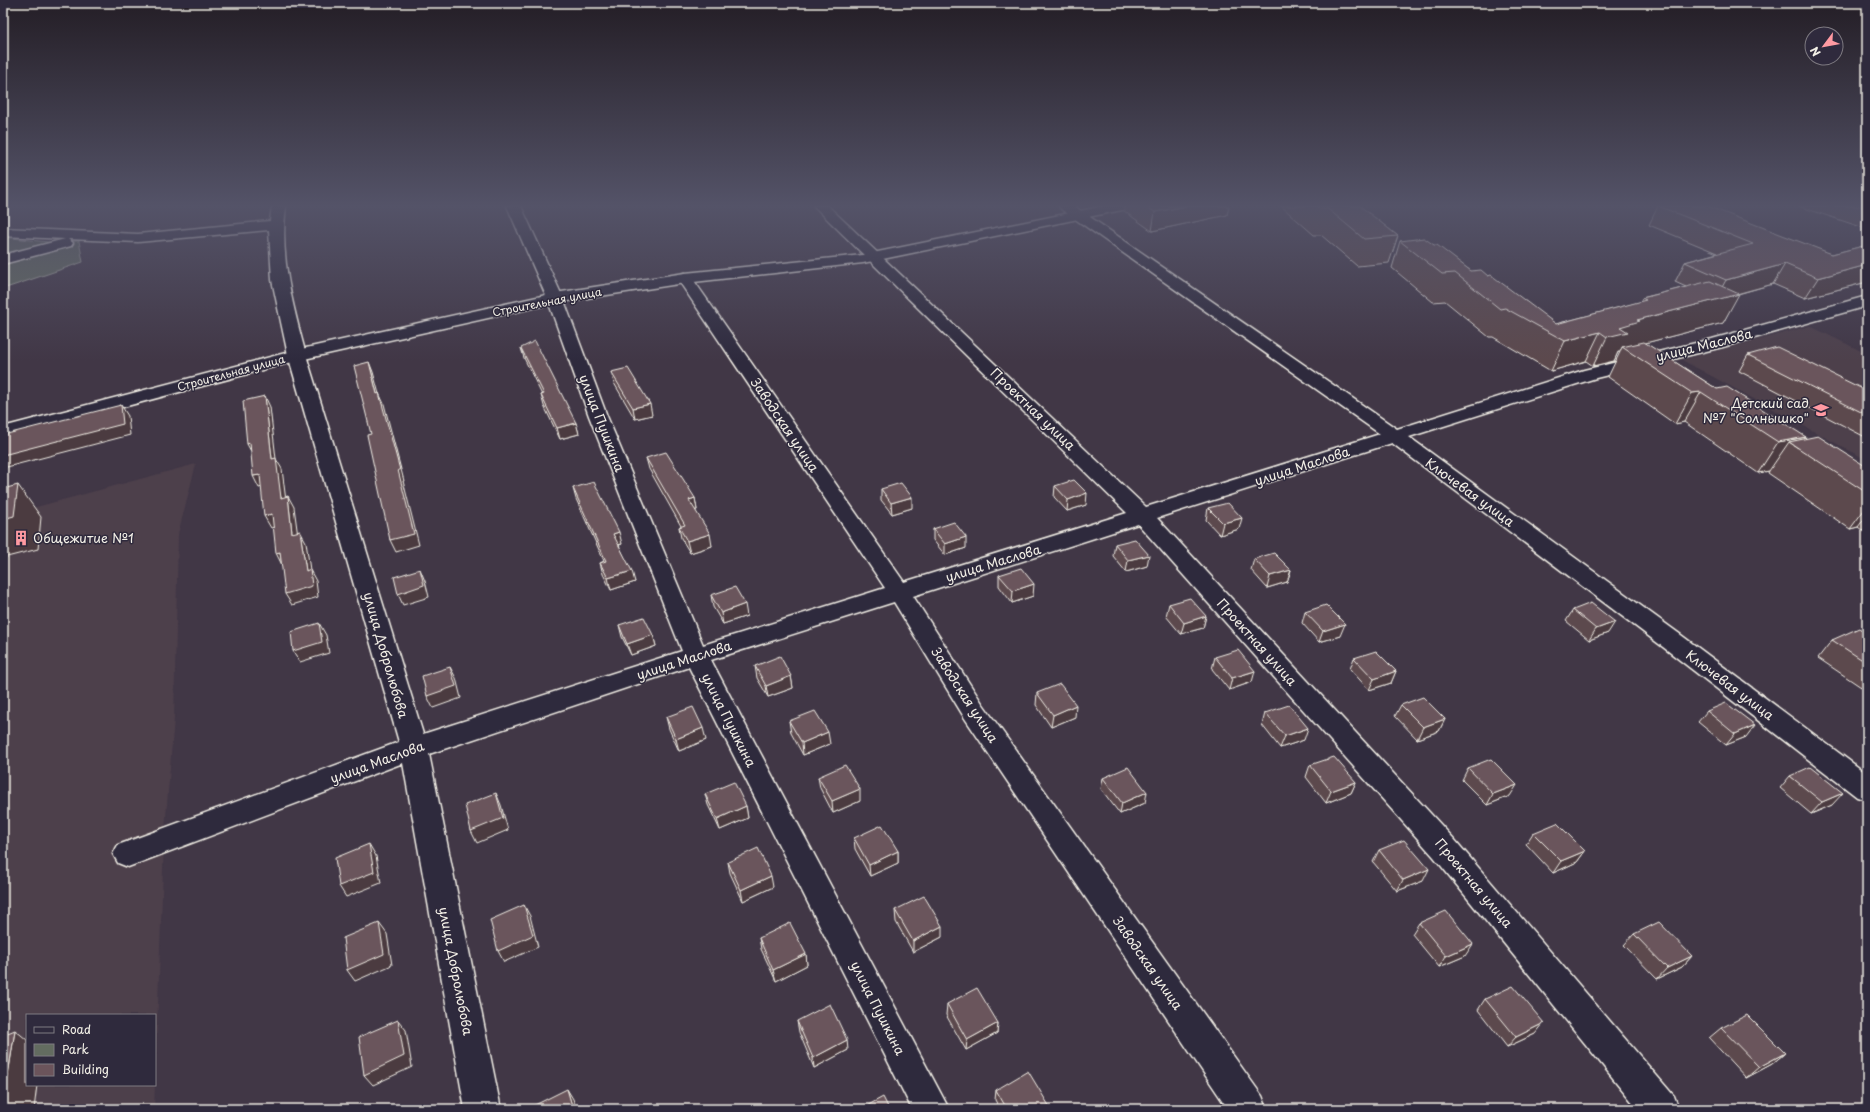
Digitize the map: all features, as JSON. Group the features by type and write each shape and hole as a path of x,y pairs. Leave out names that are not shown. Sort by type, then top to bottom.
{"street":[{"name":"улица Добролюбова","path":"280,258 282,290 297,354 414,748 482,1109"},
{"name":"улица Пушкина","path":"537,258 555,298 598,416 696,656 931,1109"},
{"name":"Строительная улица","path":"3,433 297,354 555,298 685,278 866,258"},
{"name":"Проектная улица","path":"875,258 1143,516 1444,848 1661,1109"},
{"name":"Ключевая улица","path":"1140,258 1395,436 1678,646 1867,789"},
{"name":"Заводская улица","path":"685,278 899,592 973,710 1249,1109"},
{"name":"улица Маслова","path":"128,854 414,748 696,656 1590,374 1717,343 1867,301"}],"shaded area":[{"name":"Детский сад №7 \"Солнышко\"","path":"1810,326 1867,354 1867,460 1682,360"},
{"path":"196,464 178,534 174,718 164,841 156,1055 156,1014 26,1014 26,1086 155,1086 154,1109 3,1109 3,516"}],"green space":[{"path":"3,258 82,258 83,262 3,289"}],"building":[{"path":"1422,258 1454,258 1471,271 1481,270 1488,276 1491,275 1556,324 1646,300 1642,298 1710,281 1739,294 1637,320 1640,321 1620,327 1628,332 1607,337 1600,332 1565,341 1505,308 1500,309 1455,273 1442,274"},
{"path":"1701,258 1867,258 1867,265 1818,278 1785,264 1726,280 1685,262"},
{"path":"535,341 576,423 557,428 541,395 544,394 521,348"},
{"path":"1644,342 1717,389 1727,387 1806,437 1778,442 1701,392 1692,393 1622,347"},
{"path":"1777,347 1867,391 1867,415 1748,355"},
{"path":"369,362 400,470 398,470 414,534 390,540 367,435 371,434 354,366"},
{"path":"628,368 650,404 633,408 611,372"},
{"path":"265,396 272,459 276,458 281,498 288,496 292,533 300,531 306,571 310,569 312,586 285,594 280,552 276,553 272,514 264,516 260,475 253,476 250,443 247,444 243,401"},
{"path":"121,405 123,424 3,455 3,435"},
{"path":"1818,436 1867,467 1867,493 1789,442"},
{"path":"666,452 695,498 689,500 710,534 687,541 679,527 685,525 646,458"},
{"path":"1074,480 1087,493 1068,500 1055,486"},
{"path":"594,482 619,532 613,534 632,571 608,578 600,563 606,561 573,488"},
{"path":"901,483 912,497 891,503 881,489"},
{"path":"18,485 14,516 3,519 3,489"},
{"path":"1228,503 1242,518 1223,523 1208,508"},
{"path":"954,522 966,537 945,544 933,529"},
{"path":"1135,539 1149,555 1128,560 1115,544"},
{"path":"1274,553 1291,570 1270,576 1254,559"},
{"path":"1021,568 1034,584 1013,591 999,575"},
{"path":"420,569 424,585 398,594 394,577"},
{"path":"735,587 745,604 721,613 711,595"},
{"path":"1190,598 1206,616 1184,623 1169,604"},
{"path":"1591,603 1615,622 1596,629 1573,610"},
{"path":"1326,605 1345,624 1323,631 1305,612"},
{"path":"644,617 653,635 627,644 619,625"},
{"path":"319,623 322,642 293,651 291,632"},
{"path":"1859,628 1867,634 1867,663 1832,640"},
{"path":"1238,650 1255,671 1232,678 1215,657"},
{"path":"1376,651 1396,671 1374,679 1354,658"},
{"path":"780,656 791,676 766,686 755,666"},
{"path":"450,667 456,686 427,696 422,676"},
{"path":"1060,684 1076,705 1053,715 1037,693"},
{"path":"1423,697 1445,719 1423,727 1401,705"},
{"path":"1726,703 1755,725 1735,734 1707,711"},
{"path":"1289,705 1308,728 1285,736 1265,713"},
{"path":"693,707 703,728 676,739 666,717"},
{"path":"815,711 828,732 802,743 789,721"},
{"path":"1334,757 1356,782 1331,791 1310,765"},
{"path":"1491,759 1517,785 1493,794 1468,768"},
{"path":"845,765 860,789 832,801 818,777"},
{"path":"1128,767 1147,792 1122,803 1103,778"},
{"path":"1810,767 1843,793 1822,802 1790,776"},
{"path":"734,782 746,806 717,819 705,794"},
{"path":"496,793 503,818 471,831 465,805"},
{"path":"1557,823 1585,851 1561,861 1533,833"},
{"path":"882,825 898,851 869,865 854,838"},
{"path":"1404,840 1429,869 1403,880 1379,850"},
{"path":"369,844 374,872 339,886 335,858"},
{"path":"758,848 771,876 741,890 728,862"},
{"path":"924,896 942,926 913,941 895,910"},
{"path":"524,905 533,935 498,951 490,920"},
{"path":"1446,911 1473,944 1446,956 1419,923"},
{"path":"1659,922 1692,956 1667,968 1634,934"},
{"path":"379,923 384,954 347,970 343,938"},
{"path":"790,923 806,954 773,970 759,938"},
{"path":"1513,986 1544,1023 1516,1037 1485,999"},
{"path":"977,988 998,1023 967,1040 947,1004"},
{"path":"830,1004 847,1040 813,1058 797,1021"},
{"path":"1747,1015 1785,1053 1759,1067 1721,1028"},
{"path":"398,1020 404,1056 364,1075 359,1037"},
{"path":"15,1030 3,1106 3,1035"},
{"path":"1028,1071 1051,1109 1007,1109 996,1090"},
{"path":"567,1089 573,1109 529,1109 529,1108"},
{"path":"883,1097 889,1109 861,1109"}],"place":[{"name":"Детский сад №7 \"Солнышко\"","path":"1821,410"},
{"name":"Общежитие №1","path":"21,538"}]}
